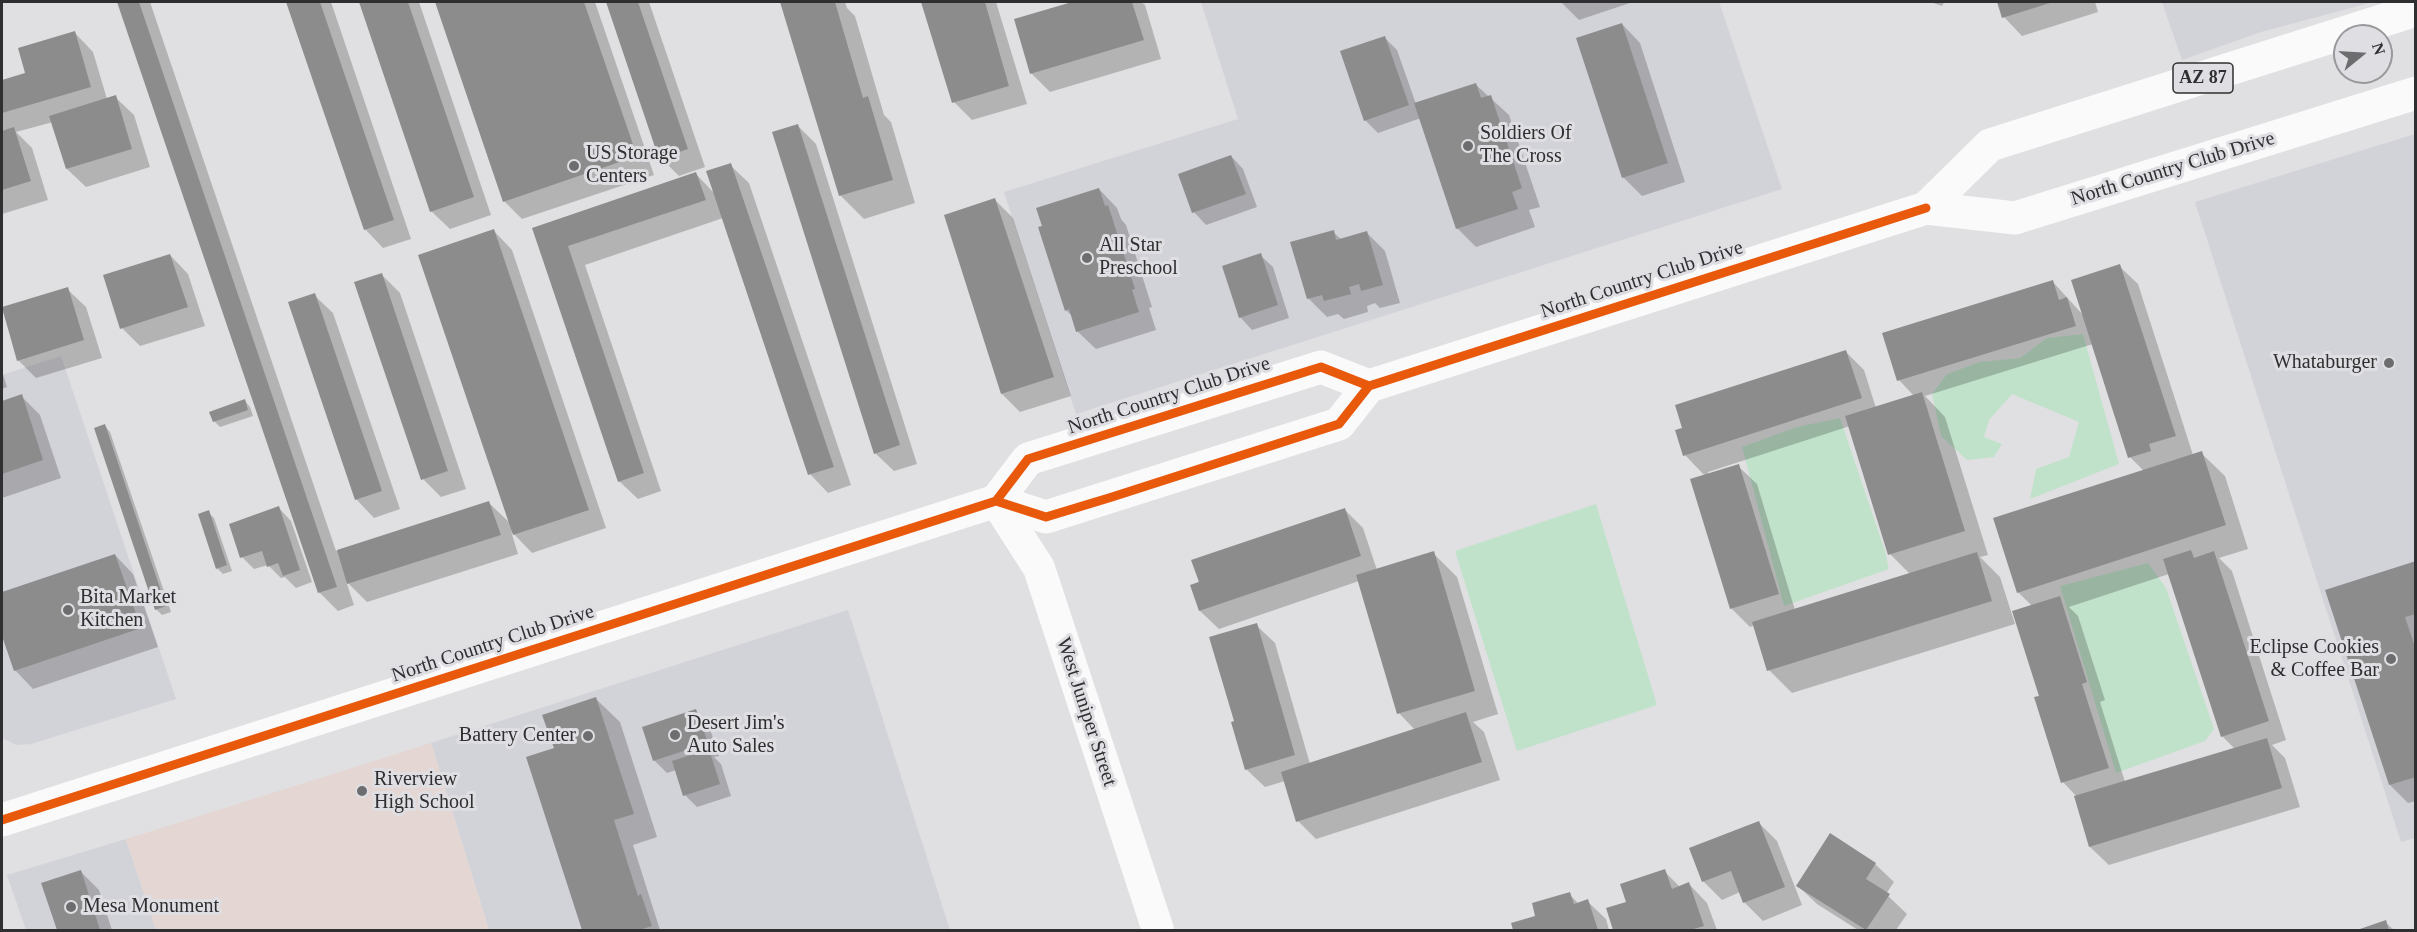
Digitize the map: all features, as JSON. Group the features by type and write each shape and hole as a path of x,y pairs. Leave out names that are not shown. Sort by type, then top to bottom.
{"main road":[{"name":"North Country Club Drive","path":"1926,208 1990,145 2415,10"},
{"name":"North Country Club Drive","path":"2,820 996,501 1028,459 1321,367 1369,386 1926,208 2015,218 2415,93"},
{"path":"996,501 1046,517 1112,497 1339,424 1369,386"}],"street":[{"name":"West Juniper Street","path":"996,501 1039,568 1158,930"}],"shaded area":[{"path":"1201,2 1719,2 1782,189 1076,414 1004,192 1238,119"},
{"path":"2162,2 2373,2 2261,32 2182,60"},
{"path":"2415,134 2415,838 2401,842 2195,202"},
{"path":"61,356 176,699 31,744 16,745 2,738 2,375"},
{"path":"848,610 950,930 489,930 431,743"},
{"name":"Riverview High School","path":"431,743 489,930 156,930 126,839"},
{"path":"126,839 156,930 26,930 7,875"}],"green space":[{"path":"2083,334 2119,464 2030,499 2036,469 2069,457 2079,422 2012,394 1989,420 1984,437 2002,444 1994,457 1967,460 1941,436 1932,394 1947,374 1980,362 2020,358 2047,338"},
{"path":"1840,418 1889,569 1784,606 1742,447 1797,427"},
{"path":"1596,504 1657,705 1517,751 1455,551"},
{"path":"2148,563 2166,588 2214,729 2205,741 2116,773 2060,586"}],"building":[{"path":"117,2 139,2 337,587 318,593"},
{"path":"286,2 320,2 394,220 364,230"},
{"path":"359,2 408,2 474,197 430,212"},
{"path":"435,2 584,2 637,156 503,202"},
{"path":"606,2 638,2 688,149 659,159"},
{"path":"780,2 835,2 863,98 868,96 893,180 839,196"},
{"path":"921,2 985,2 1009,86 952,103"},
{"path":"1072,2 1132,2 1144,40 1030,74 1014,19"},
{"path":"1997,2 2053,2 2002,18"},
{"path":"1622,23 1668,163 1622,178 1576,38"},
{"path":"75,31 91,87 2,113 2,80 25,73 18,48"},
{"path":"1385,36 1409,105 1364,121 1340,51"},
{"name":"Soldiers Of The Cross","path":"1476,83 1481,98 1491,95 1522,188 1512,192 1518,209 1456,229 1414,103"},
{"path":"116,95 132,149 66,169 49,116"},
{"path":"798,124 900,445 874,454 772,132"},
{"path":"14,127 31,181 2,190 2,131"},
{"path":"1231,155 1246,194 1192,213 1178,174"},
{"path":"731,163 834,467 808,475 706,171"},
{"path":"696,172 706,200 568,246 644,473 618,482 532,228"},
{"name":"All Star Preschool","path":"1099,188 1105,206 1108,205 1135,289 1132,290 1139,312 1076,332 1069,309 1065,311 1038,227 1042,226 1036,208"},
{"path":"995,198 1054,377 1001,394 944,215"},
{"path":"494,229 589,510 513,535 418,255"},
{"path":"1334,230 1336,240 1367,231 1383,285 1361,291 1359,284 1349,287 1351,294 1324,301 1322,295 1307,299 1290,242"},
{"path":"1261,253 1278,305 1239,318 1222,266"},
{"path":"170,254 188,307 120,329 103,275"},
{"path":"2120,264 2176,436 2149,444 2151,451 2128,458 2071,280"},
{"path":"382,273 448,471 421,480 354,282"},
{"path":"2053,280 2059,300 2067,297 2076,326 1897,381 1882,333"},
{"path":"68,287 84,340 17,361 2,307"},
{"path":"315,293 382,491 355,500 288,302"},
{"path":"1846,350 1862,398 1683,456 1675,430 1682,428 1675,405"},
{"path":"1922,392 1965,531 1888,555 1845,416"},
{"path":"22,394 43,460 2,474 2,401"},
{"path":"245,399 248,410 213,422 209,412"},
{"path":"105,424 166,606 155,610 94,428"},
{"path":"2202,451 2226,525 2017,593 1993,518"},
{"path":"1739,464 1779,594 1730,609 1690,479"},
{"path":"489,501 501,535 347,584 337,550"},
{"path":"279,506 300,570 283,576 278,563 267,567 262,551 240,558 229,524"},
{"path":"1345,508 1361,556 1199,611 1190,585 1199,582 1191,560"},
{"path":"209,510 227,565 216,569 198,514"},
{"path":"2191,550 2194,558 2214,551 2269,721 2221,737 2163,559"},
{"path":"1434,551 1475,691 1397,714 1356,575"},
{"path":"1977,552 1992,601 1767,671 1752,622"},
{"name":"Bita Market Kitchen","path":"115,554 141,628 14,671 2,636 2,592"},
{"path":"2416,561 2416,614 2405,617 2416,650 2416,777 2389,785 2325,590"},
{"path":"2060,596 2087,682 2082,684 2109,768 2061,783 2034,697 2039,696 2012,611"},
{"path":"1257,623 1295,755 1245,770 1231,722 1234,721 1209,637"},
{"path":"596,697 634,814 614,820 638,896 641,894 652,926 639,930 582,930 526,757 554,748 542,715"},
{"name":"Desert Jim's Auto Sales","path":"696,709 708,743 653,761 642,727"},
{"path":"1466,712 1482,762 1296,822 1281,772"},
{"path":"2267,738 2282,788 2089,847 2074,796"},
{"path":"709,749 720,784 683,796 672,761"},
{"path":"1759,821 1785,887 1743,903 1731,871 1702,882 1689,848"},
{"path":"1830,833 1876,863 1866,879 1890,894 1866,930 1796,886"},
{"path":"1665,869 1672,889 1689,882 1704,926 1690,930 1613,930 1606,908 1626,902 1620,884"},
{"name":"Mesa Monument","path":"81,870 100,930 57,930 41,883"},
{"path":"1570,892 1574,904 1588,899 1598,930 1513,930 1511,923 1535,916 1532,903"},
{"path":"2386,920 2389,930 2357,930"}],"cycle path":[{"path":"996,501 1046,517 1112,497 1339,424 1369,386 1926,208"},
{"path":"2,820 996,501 1028,459 1321,367 1369,386"}],"place":[{"name":"Soldiers Of The Cross","path":"1468,146"},
{"name":"US Storage Centers","path":"574,166"},
{"name":"All Star Preschool","path":"1087,258"},
{"name":"Whataburger","path":"2389,363"},
{"name":"Bita Market Kitchen","path":"68,610"},
{"name":"Eclipse Cookies & Coffee Bar","path":"2391,659"},
{"name":"Desert Jim's Auto Sales","path":"675,735"},
{"name":"Battery Center","path":"588,736"},
{"name":"Riverview High School","path":"362,791"},
{"name":"Mesa Monument","path":"71,907"}]}
